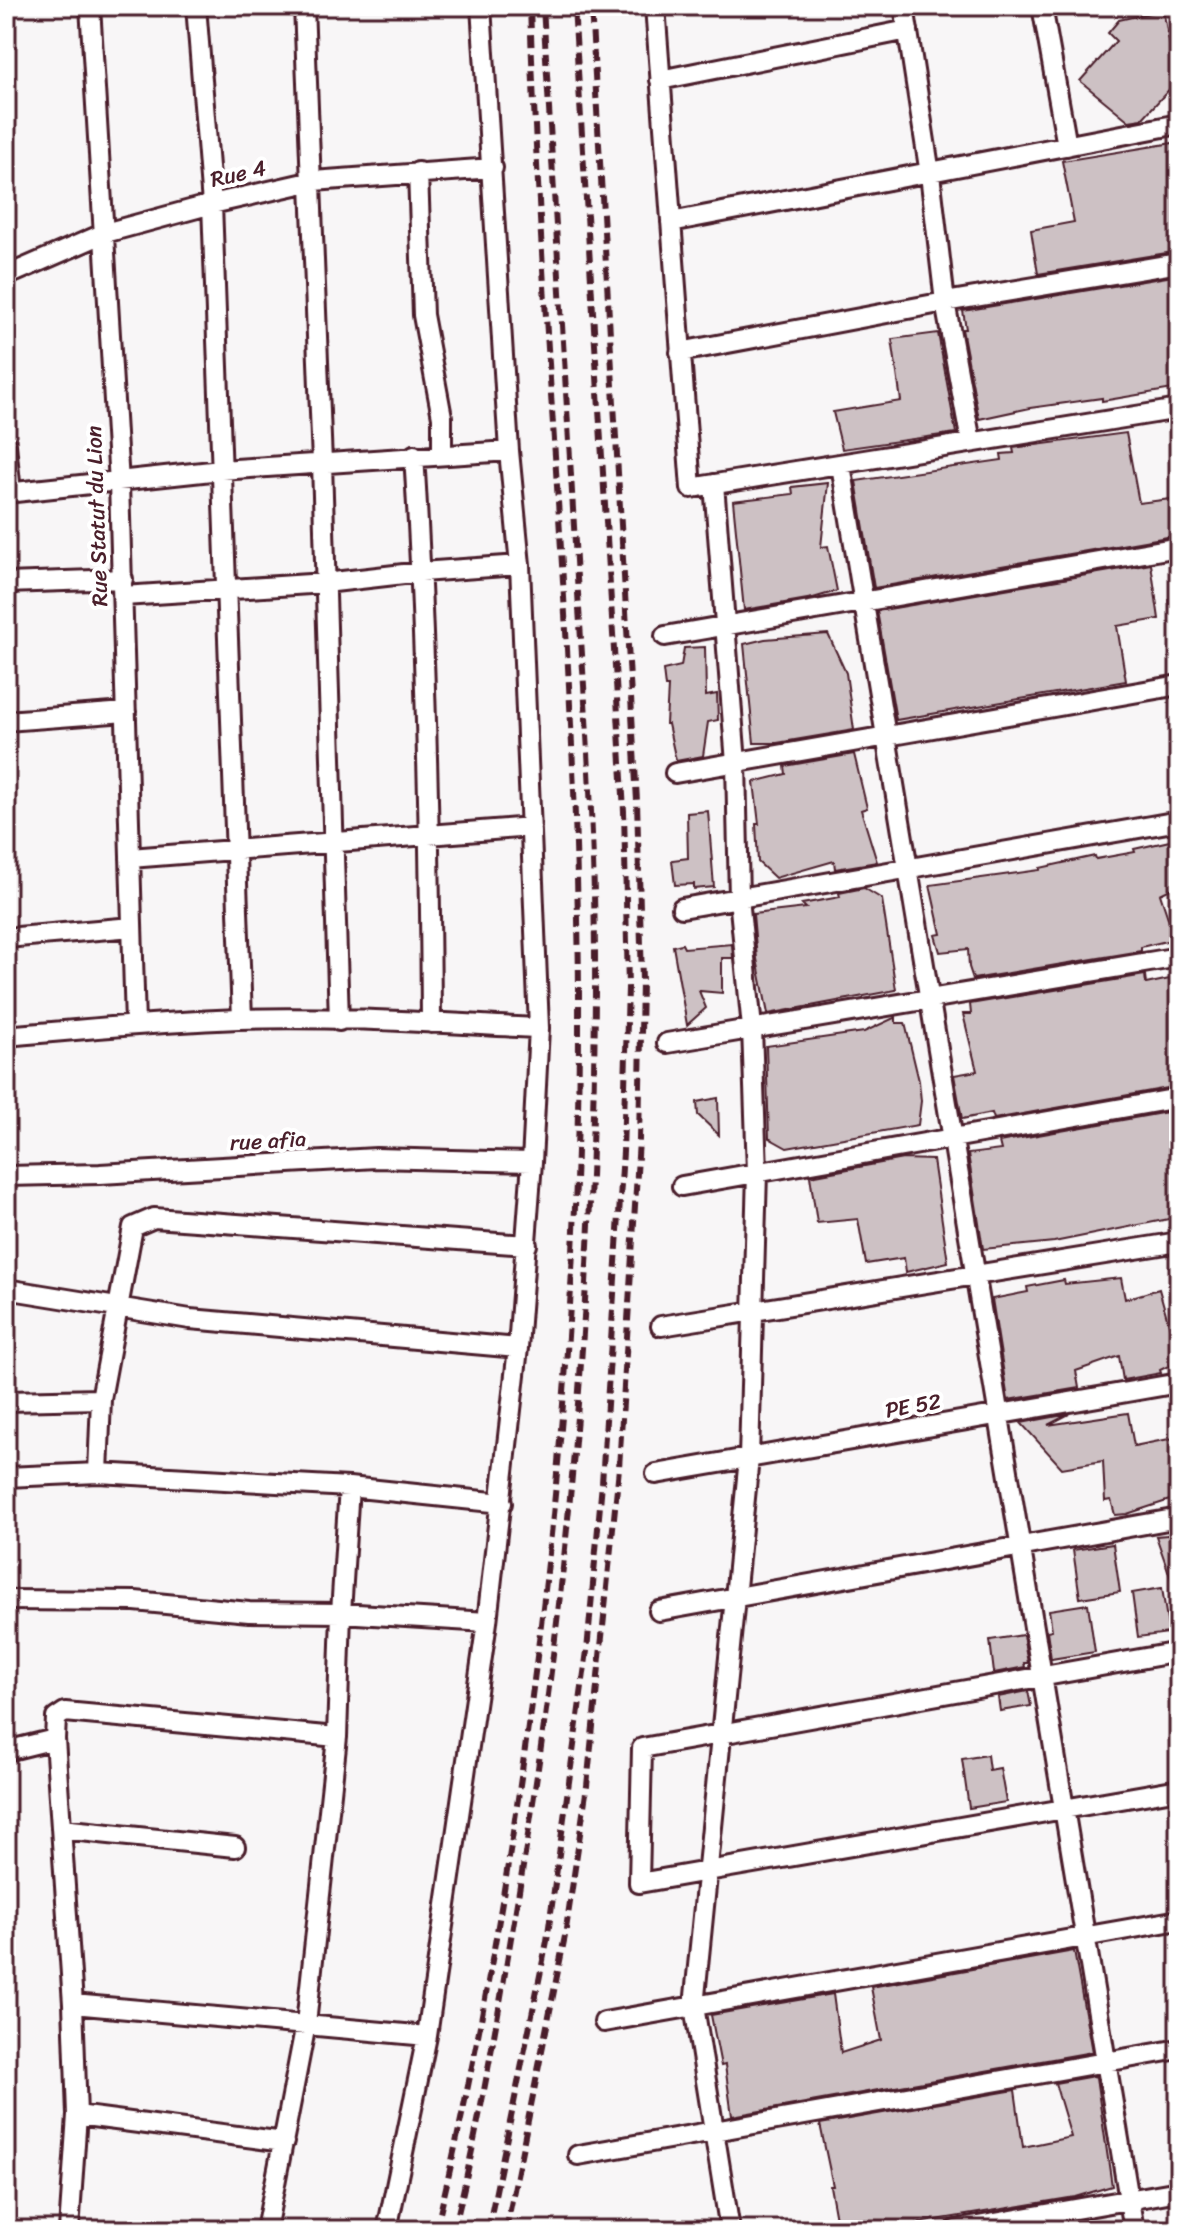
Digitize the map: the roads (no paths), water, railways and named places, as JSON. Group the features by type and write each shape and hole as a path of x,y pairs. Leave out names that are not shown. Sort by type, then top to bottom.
{"street":[{"name":"Rue Statut du Lion","path":"90,6 119,483 135,1025"},
{"path":"196,6 212,204 242,1019"},
{"path":"304,6 313,181 339,1021"},
{"path":"387,2230 427,2036 487,1622 518,1348 539,1028 520,565 509,451 481,6"},
{"path":"655,6 691,488 1179,409"},
{"path":"904,6 930,174 945,302 971,442"},
{"path":"1042,6 1067,146"},
{"path":"660,80 908,30"},
{"path":"671,222 1179,124"},
{"name":"Rue 4","path":"7,271 105,233 313,181 493,168"},
{"path":"418,172 423,315 440,404 442,454"},
{"path":"680,352 945,302 1179,263"},
{"path":"6,445 8,492 119,483 221,470 509,451"},
{"path":"414,455 430,835 431,1023"},
{"path":"841,465 1134,2230"},
{"path":"714,484 736,763 739,898 752,1028 757,1172 749,1458 694,2006 730,2230"},
{"path":"665,636 1179,547"},
{"path":"6,583 227,588 325,583 520,565"},
{"path":"675,773 1179,685"},
{"path":"6,721 126,712"},
{"path":"682,908 1179,821"},
{"path":"130,858 531,827"},
{"path":"6,938 132,927"},
{"path":"667,1043 1179,957"},
{"path":"6,1029 6,1036 242,1019 539,1028"},
{"path":"682,1186 1179,1098"},
{"name":"rue afia","path":"6,1176 100,1174 376,1158 532,1162"},
{"path":"98,1473 101,1399 133,1227 154,1218 527,1245"},
{"path":"661,1326 1179,1242"},
{"path":"6,1289 190,1319 518,1348"},
{"name":"PE 52","path":"656,1474 1179,1383"},
{"path":"6,1401 101,1399"},
{"path":"6,1477 98,1473 349,1487 502,1503"},
{"path":"266,2230 306,2024 337,1737 349,1487"},
{"path":"659,1611 1179,1518"},
{"path":"6,1600 135,1601 249,1612 341,1613 487,1622"},
{"path":"1179,1652 642,1748 639,1883 1179,1789"},
{"path":"69,2230 77,2115 56,1718 65,1712 337,1737"},
{"path":"6,1751 55,1739"},
{"path":"61,1829 235,1847"},
{"path":"604,2022 1179,1920"},
{"path":"73,2004 427,2036"},
{"path":"578,2155 1179,2049"},
{"path":"77,2115 284,2142"},
{"path":"955,2230 1179,2191"}],"railway":[{"path":"436,2230 480,2028 524,1756 553,1515 573,1255 579,1081 577,870 566,623 542,253 530,6"},
{"path":"454,2230 499,2007 547,1699 573,1464 589,1229 595,993 592,837 543,6"},
{"path":"488,2230 547,1941 587,1651 602,1483 623,1152 628,988 624,811 574,6"},
{"path":"506,2230 565,1936 587,1786 619,1468 639,1140 642,981 637,801 591,6"}]}
